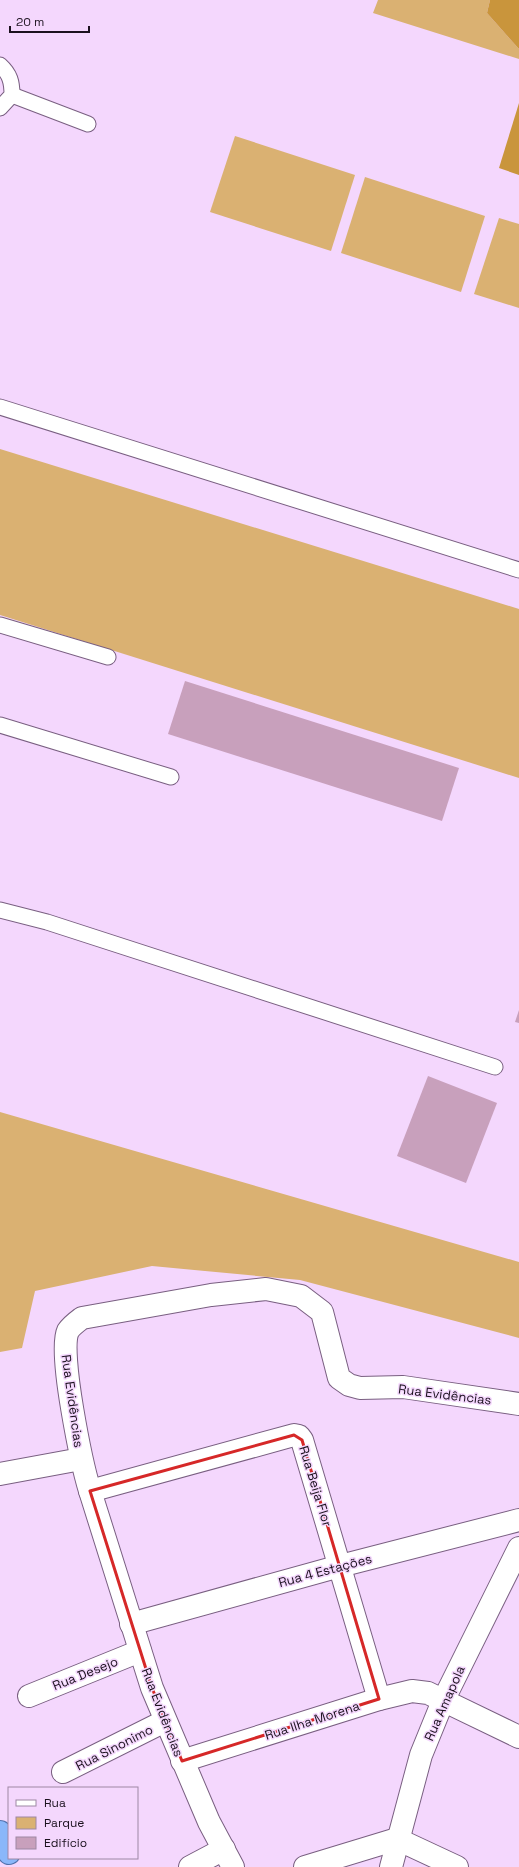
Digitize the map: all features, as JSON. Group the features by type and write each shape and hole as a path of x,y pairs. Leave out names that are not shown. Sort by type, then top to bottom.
{"highway":[{"path":"0,1832 8,1851"}],"street":[{"name":"Rua Evidências","path":"228,1858 209,1822 152,1688 90,1491 81,1459 66,1347 68,1330 82,1318 211,1295 266,1289 301,1296 322,1312 339,1378 349,1385 360,1388 403,1387 519,1404"},
{"name":"Rua Beija Flor","path":"90,1491 294,1435 299,1436 302,1440 380,1699"},
{"path":"0,1474 81,1459"},
{"name":"Rua 4 Estações","path":"131,1624 340,1566 519,1520"},
{"name":"Rua Amapola","path":"391,1867 397,1839 421,1756 443,1701 514,1573 519,1548"},
{"name":"Rua Desejo","path":"30,1696 140,1651"},
{"name":"Rua Ilha Morena","path":"182,1761 380,1699 420,1690 519,1737"},
{"name":"Rua Sinonimo","path":"63,1772 165,1721"},
{"path":"305,1867 397,1839 457,1867"},
{"path":"190,1867 228,1858"}],"lane":[{"path":"0,65 7,72 12,82 12,95 0,108"},
{"path":"12,95 88,124"},
{"path":"0,407 519,570"},
{"path":"0,625 108,657"},
{"path":"0,725 171,777"},
{"path":"0,910 47,922 496,1068"}],"highlighted area":[{"path":"294,1435 302,1440 379,1699 182,1761 152,1688 90,1491"}],"green space":[{"path":"378,0 490,0 487,13 519,49 519,59 373,13"},
{"path":"235,136 355,175 331,251 210,212"},
{"path":"365,177 485,216 461,292 341,253"},
{"path":"499,218 519,224 519,308 474,294"},
{"path":"0,449 519,609 519,778 0,615"},
{"path":"0,1112 519,1262 519,1338 300,1280 152,1266 35,1291 22,1348 0,1352"}],"shaded area":[{"path":"490,0 519,0 519,49 487,13"},
{"path":"519,103 519,175 499,168"}],"building":[{"path":"185,681 459,768 442,821 168,734"},
{"path":"519,1010 519,1023 515,1022"},
{"path":"428,1076 497,1103 466,1183 397,1156"}]}
